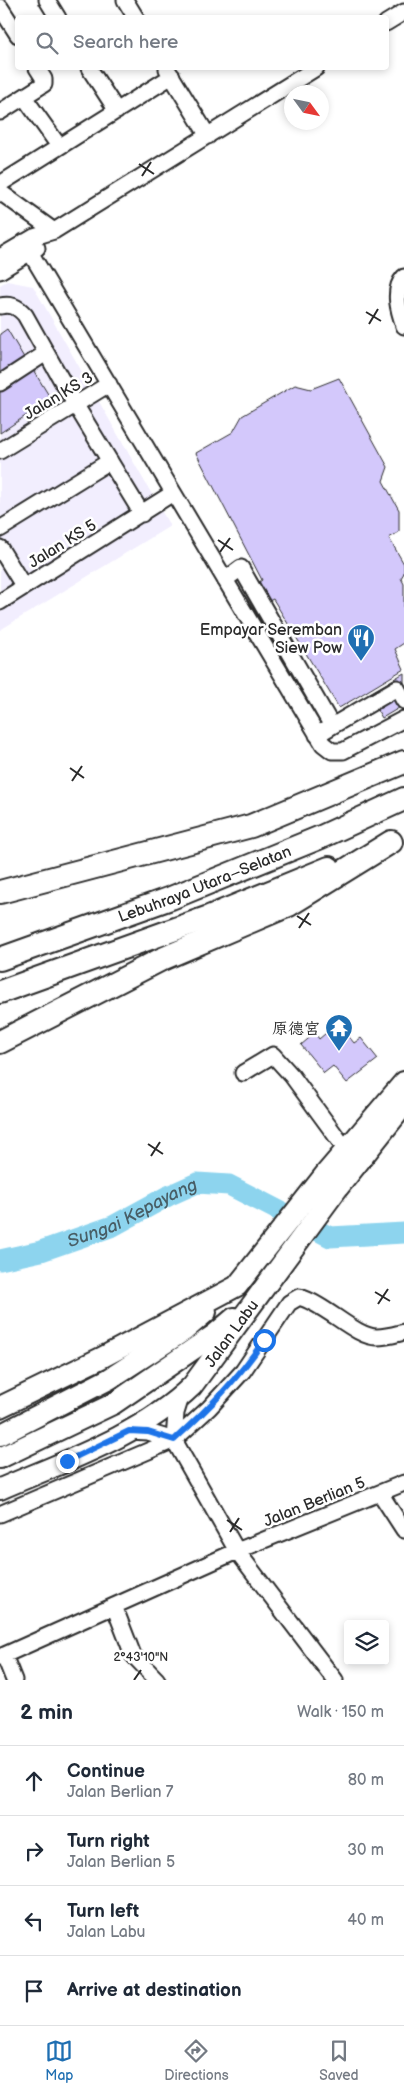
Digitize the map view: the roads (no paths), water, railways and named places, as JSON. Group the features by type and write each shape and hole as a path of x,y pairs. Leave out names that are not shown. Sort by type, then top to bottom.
{"highway":[{"path":"0,892 251,826 404,762"},
{"name":"Lebuhraya Utara–Selatan","path":"0,959 171,898 321,837 404,799"},
{"path":"0,1042 162,960 289,905 398,839"},
{"name":"Lebuhraya Utara–Selatan","path":"0,992 209,917 398,839"}],"main road":[{"name":"Jalan Labu","path":"0,1490 129,1431 181,1397 203,1375 271,1278 332,1181 347,1150 404,1082"},
{"name":"Jalan Labu","path":"0,1407 84,1366 237,1286 251,1268 404,1105"},
{"path":"0,1458 12,1437 109,1379 185,1330 237,1286"},
{"path":"12,1437 113,1404 214,1335 260,1295"}],"street":[{"path":"47,0 56,15"},
{"path":"125,0 134,15"},
{"path":"0,7 15,30"},
{"path":"389,21 404,12"},
{"path":"1,111 44,84 44,79 38,70"},
{"path":"91,70 117,111"},
{"path":"0,257 44,243 54,231 313,70"},
{"path":"0,184 117,111 169,72 208,136"},
{"path":"24,97 59,146"},
{"path":"0,192 54,231"},
{"path":"0,271 27,247"},
{"path":"27,247 317,735 332,751 343,751 404,719"},
{"path":"403,279 398,291 398,309 404,326"},
{"path":"0,306 18,307 142,514"},
{"path":"0,383 46,353"},
{"name":"Jalan KS 3","path":"0,451 108,384"},
{"path":"0,529 110,461"},
{"name":"Jalan KS 5","path":"0,602 173,493"},
{"path":"0,548 24,587"},
{"path":"224,580 241,568 332,726"},
{"path":"317,735 397,688 404,701"},
{"path":"243,1073 273,1055 292,1076 347,1150"},
{"path":"0,1514 174,1440 209,1408 243,1371 290,1303 299,1298 313,1301 364,1335 377,1337 404,1332"},
{"path":"181,1397 176,1413 174,1440 237,1551 335,1680"},
{"path":"129,1431 148,1432 174,1440"},
{"name":"Jalan Berlian 5","path":"2,1656 237,1551 404,1483"},
{"path":"380,1492 404,1530"},
{"path":"114,1606 133,1655 158,1680"},
{"path":"2,1656 14,1680"}],"waterway":[{"name":"Sungai Kepayang","path":"0,1260 41,1251 113,1226 168,1196 197,1183 229,1185 330,1237 404,1233"}],"place":[{"name":"Empayar Seremban Siew Pow","path":"361,662"},
{"name":"原德宫","path":"339,1052"}]}
